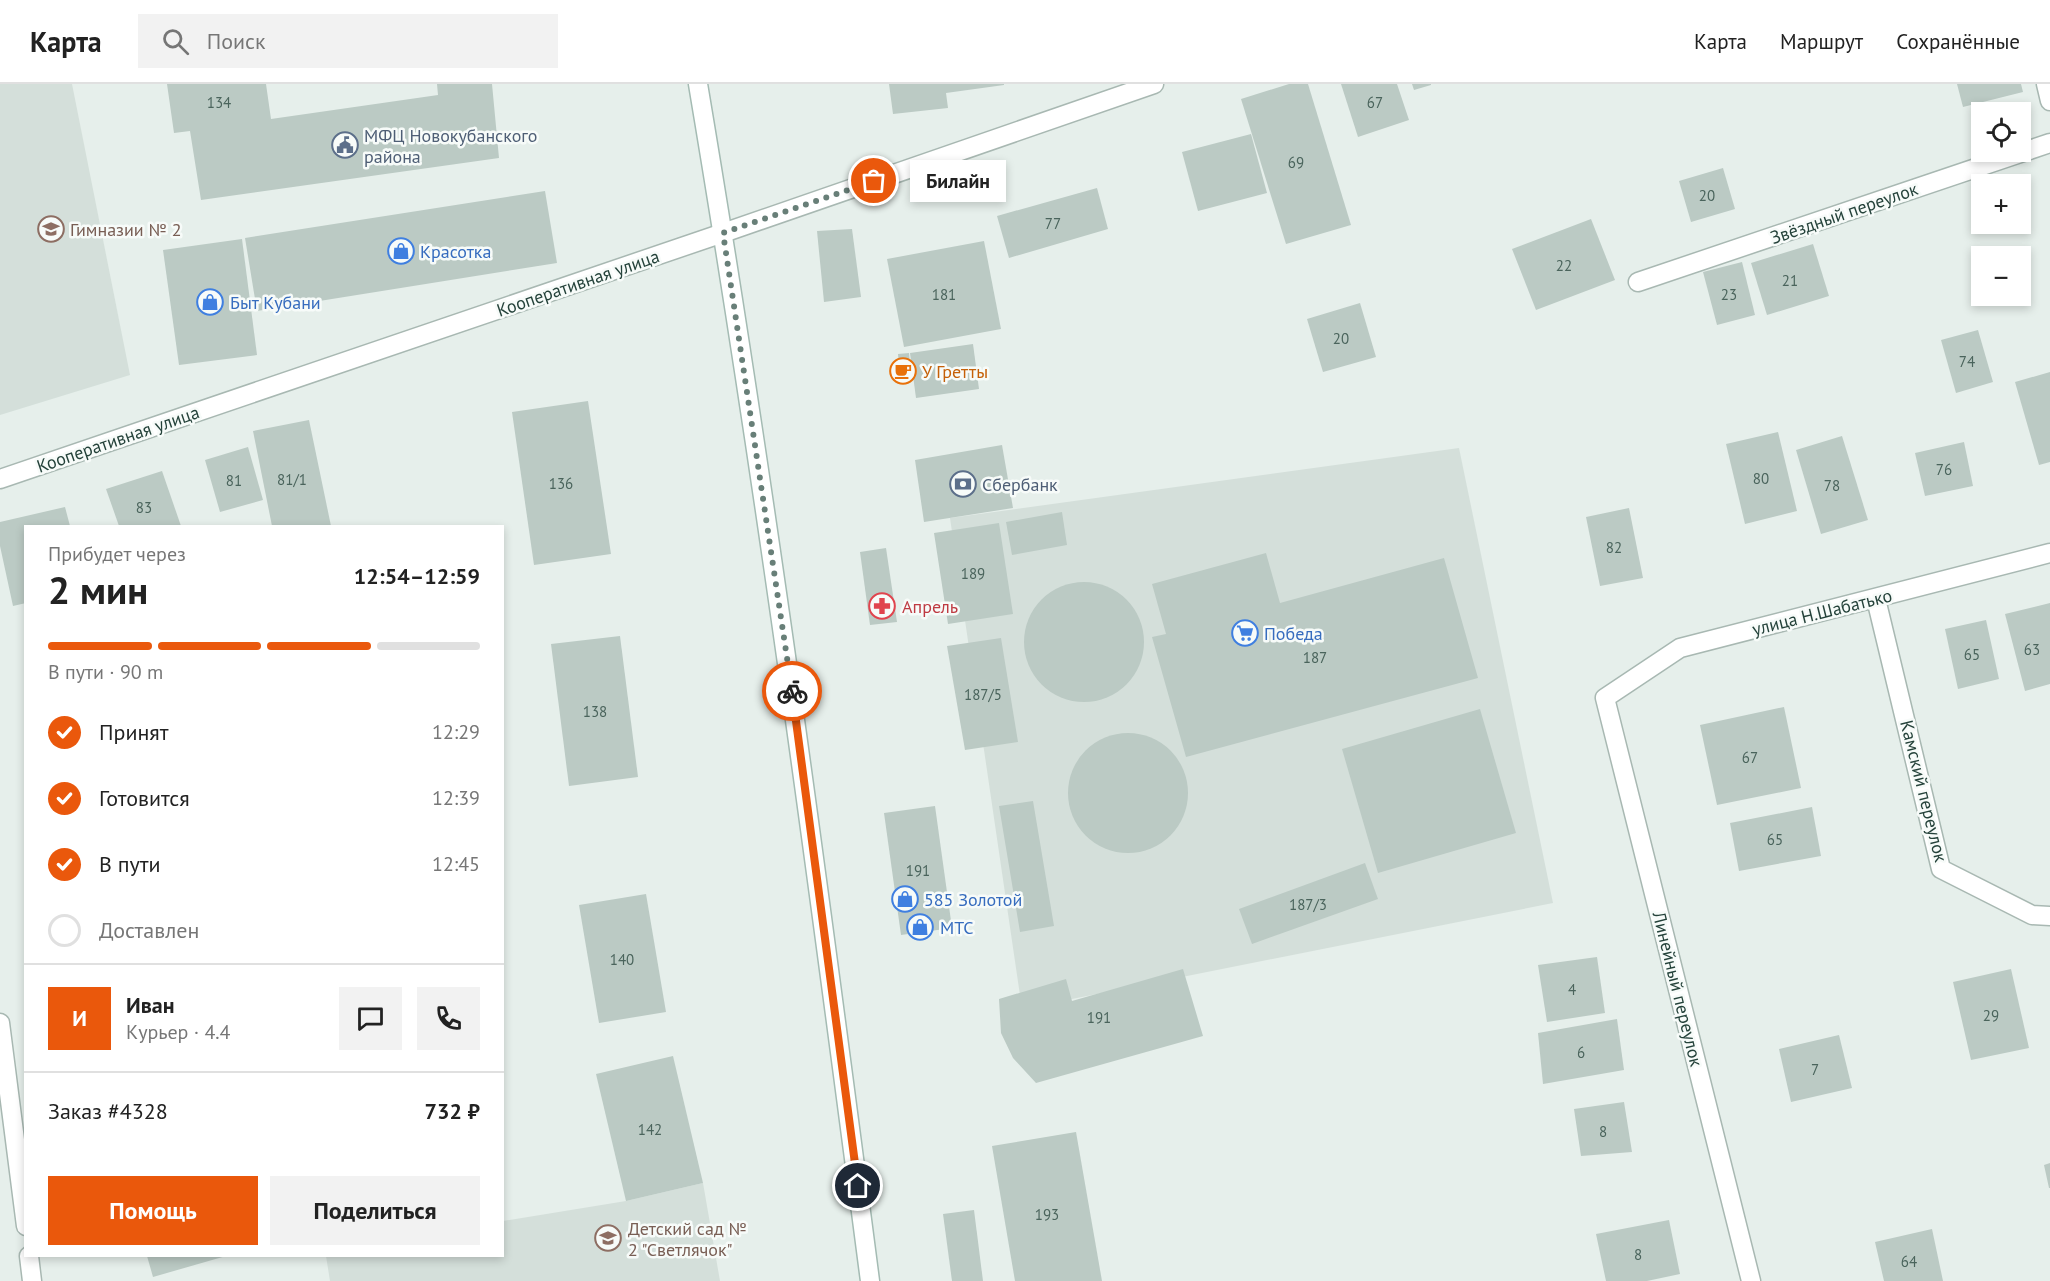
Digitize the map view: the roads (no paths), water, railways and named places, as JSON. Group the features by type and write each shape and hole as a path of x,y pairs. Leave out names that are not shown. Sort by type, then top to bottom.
{"street":[{"path":"698,84 723,233 803,760 870,1281"},
{"name":"Кооперативная улица","path":"0,479 1154,84"},
{"path":"2046,84 2050,101"},
{"name":"Звёздный переулок","path":"1638,282 2050,143"},
{"name":"улица Н.Шабатько","path":"1605,698 1680,648 2050,553"},
{"name":"Камский переулок","path":"1876,599 1941,869 2032,915 2050,916"},
{"name":"Линейный переулок","path":"1605,698 1751,1281"},
{"path":"0,1023 24,1210"},
{"path":"29,1257 32,1281"}],"place":[{"name":"МФЦ Новокубанского района","path":"345,145"},
{"name":"Билайн","path":"874,181"},
{"name":"Гимназии № 2","path":"51,229"},
{"name":"Красотка","path":"401,251"},
{"name":"Быт Кубани","path":"210,302"},
{"name":"У Гретты","path":"903,371"},
{"name":"Сбербанк","path":"963,484"},
{"name":"Апрель","path":"882,606"},
{"name":"Победа","path":"1245,633"},
{"name":"585 Золотой","path":"905,899"},
{"name":"МТС","path":"920,927"},
{"name":"Детский сад № 2 \"Светлячок\"","path":"608,1238"}]}
